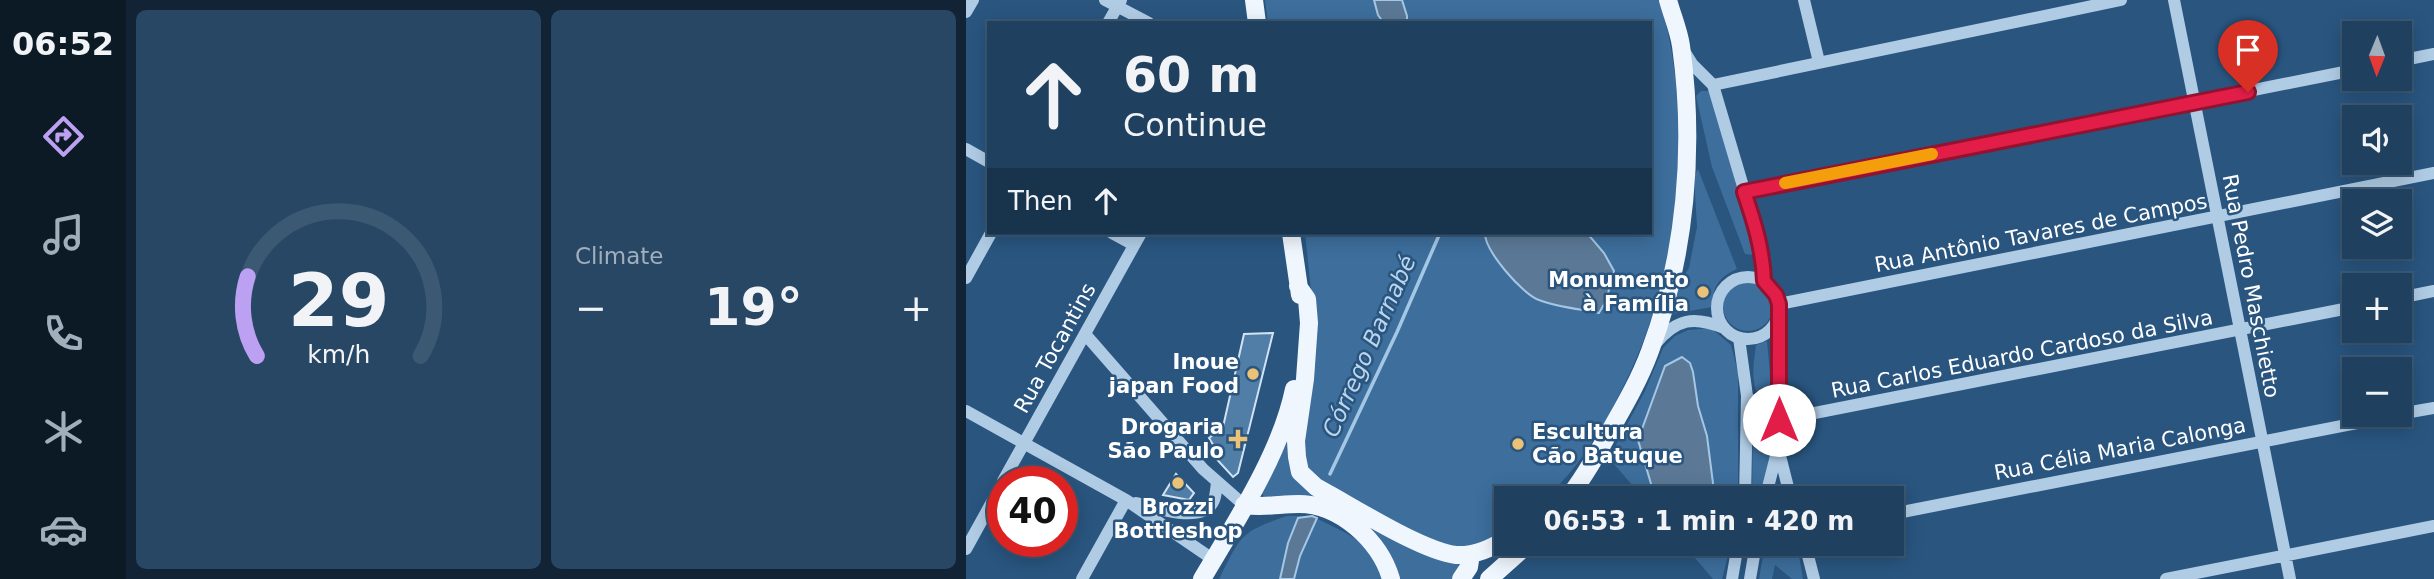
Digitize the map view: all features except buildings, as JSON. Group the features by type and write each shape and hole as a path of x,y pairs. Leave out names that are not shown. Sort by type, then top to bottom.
{"main road":[{"path":"1254,0 1257,21"},
{"path":"1576,486 1591,465 1637,381 1651,349 1678,252 1686,168 1686,116 1681,44 1668,0"},
{"path":"1202,579 1244,505 1282,428 1291,403 1299,350 1298,286 1291,235"},
{"path":"1298,286 1307,299 1309,323 1305,380 1296,441 1300,472 1316,487 1433,549 1459,555 1471,554 1494,545"},
{"path":"1565,486 1603,443"},
{"path":"1244,505 1262,508 1299,504 1339,516 1356,526 1372,541 1383,558 1391,579"},
{"path":"1461,579 1469,567 1471,554"},
{"path":"1489,579 1515,556"},
{"path":"1209,579 1213,559"}],"street":[{"path":"966,12 973,0"},
{"path":"1105,0 1120,3 1146,21"},
{"path":"1804,0 1819,62"},
{"path":"1713,85 2121,0"},
{"name":"Rua Pedro Maschietto","path":"2174,0 2291,579"},
{"path":"1109,21 1120,3"},
{"path":"1681,44 1692,64 1713,85 1758,240 1764,281"},
{"path":"2412,58 2434,54"},
{"path":"1744,192 2342,72"},
{"path":"966,149 987,161"},
{"name":"Rua Antônio Tavares de Campos","path":"1779,308 2434,173"},
{"path":"966,278 990,235"},
{"path":"1116,235 1133,245"},
{"name":"Rua Tocantins","path":"1012,466 1140,235"},
{"path":"1724,328 1717,312 1718,299 1725,286 1737,279 1751,277 1764,281 1776,295 1779,308 1778,448 1768,486"},
{"path":"2412,295 2434,290"},
{"path":"1651,349 1665,332 1691,320 1700,320 1724,328 1739,338 1762,335 1772,328 1779,308"},
{"name":"Rua Carlos Eduardo Cardoso da Silva","path":"1779,420 2239,332 2342,310"},
{"path":"1085,334 1217,483 1244,505"},
{"path":"1739,338 1747,396 1745,486"},
{"path":"1747,396 1761,412 1779,420"},
{"name":"Rua Célia Maria Calonga","path":"2412,412 2434,408"},
{"path":"966,411 1126,500 1213,559"},
{"name":"Rua Célia Maria Calonga","path":"1904,512 2342,425"},
{"path":"1778,448 1788,486"},
{"path":"1126,500 1167,511 1198,513 1209,509 1215,499 1217,483"},
{"path":"1082,579 1126,500"},
{"name":"Rua Tocantins","path":"966,550 987,511"},
{"path":"2166,579 2434,526"},
{"path":"1732,579 1736,556"},
{"path":"1750,579 1754,556"},
{"path":"1808,556 1814,579"}],"shaded area":[{"path":"1265,0 1660,0 1671,50 1678,102 1676,205 1656,306 1616,401 1593,441 1558,486 1494,486 1494,537 1469,549 1452,550 1328,487 1309,472 1302,448 1312,301 1305,235 1652,235 1652,21 1268,21"},
{"path":"1374,0 1402,0 1407,21 1382,21"},
{"path":"1701,91 1709,91 1713,99 1755,255 1745,254 1712,167 1696,96"},
{"path":"1698,169 1737,269 1718,283 1713,294 1712,307 1672,314 1681,280 1689,268 1697,227 1694,176"},
{"path":"1485,235 1589,235 1604,253 1614,271 1606,301 1599,313 1539,300 1515,281 1497,260"},
{"path":"1748,281 1765,289 1773,306 1765,323 1748,331 1731,323 1723,306 1731,289"},
{"path":"1711,328 1731,345 1738,372 1738,486 1713,486 1707,436 1698,406 1653,486 1633,486 1609,458 1645,391 1663,348 1675,336 1688,330"},
{"path":"1767,341 1773,406 1766,406 1761,400 1754,377 1756,345"},
{"path":"1682,357 1690,363 1707,436 1713,486 1652,486 1638,440 1665,366"},
{"path":"1753,411 1772,423 1774,444 1764,486 1752,486"},
{"path":"1290,437 1292,469 1466,562 1456,579 1399,579 1361,522 1270,502 1261,493"},
{"path":"1287,516 1312,516 1367,546 1384,579 1219,579 1243,537 1259,527"},
{"path":"1298,518 1317,518 1300,556 1294,579 1280,579 1288,543"},
{"path":"1693,556 1728,556 1722,579 1713,579"},
{"path":"1763,556 1799,556 1803,579 1792,579 1775,565 1772,579 1759,579"}],"waterway":[{"name":"Córrego Barnabé","path":"1330,474 1439,235"}],"slow traffic":[{"path":"1785,183 1932,154"}],"place":[{"name":"Monumento à Família","path":"1703,292"},
{"name":"Inoue japan Food","path":"1253,374"},
{"name":"Drogaria São Paulo","path":"1238,439"},
{"name":"Escultura Cão Batuque","path":"1518,444"},
{"name":"Brozzi Bottleshop","path":"1178,483"}],"route":[{"path":"1779,420 1779,304 1771,287 1764,281 1755,227 1744,192 2248,92"}]}
